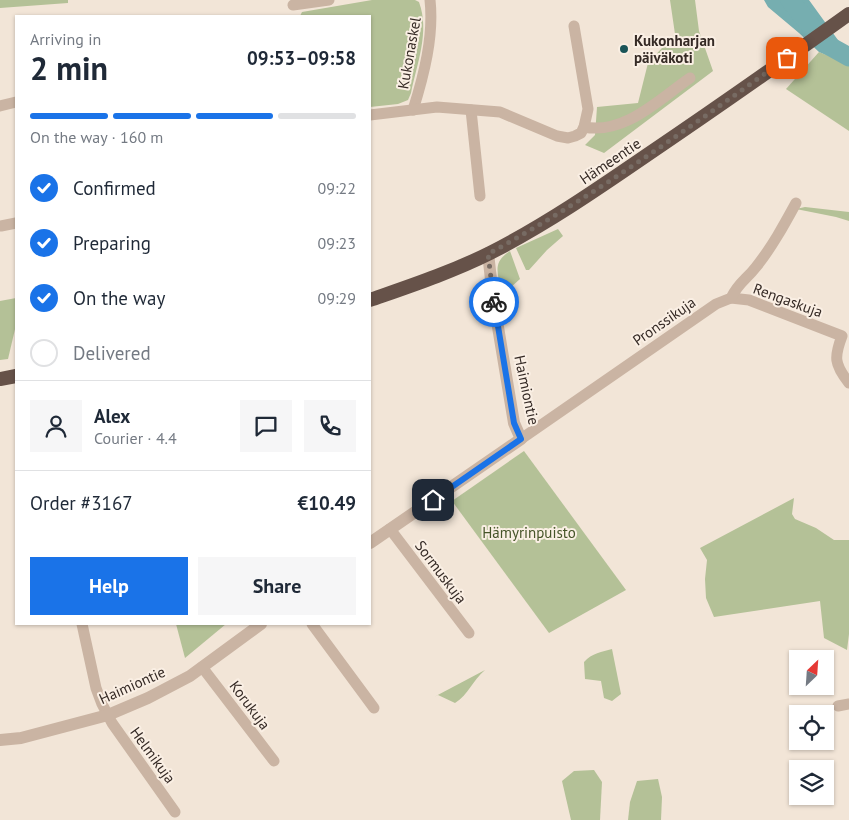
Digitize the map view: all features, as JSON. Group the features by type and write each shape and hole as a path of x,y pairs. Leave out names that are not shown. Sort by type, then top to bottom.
{"highway":[{"name":"Hämeentie","path":"371,300 445,273 488,254 528,232 579,201 849,14"},
{"path":"0,379 15,376"}],"street":[{"path":"293,7 329,0"},
{"name":"Kukonaskel","path":"413,110 430,38 432,19 430,0"},
{"path":"371,115 437,107 500,112 556,136 568,138 581,133 588,109 574,26"},
{"path":"584,127 594,129 606,128 630,119 690,78"},
{"path":"0,106 15,102"},
{"path":"471,110 480,196"},
{"name":"Pronssikuja","path":"521,439 716,304 731,298 738,285 755,268 770,247 796,203"},
{"path":"1,226 15,223"},
{"name":"Haimiontie","path":"371,542 521,439 514,423 493,297 488,254"},
{"name":"Rengaskuja","path":"731,298 749,300 842,336 836,361 843,376 849,383"},
{"name":"Sormuskuja","path":"390,528 469,633"},
{"name":"Helmikuja","path":"82,625 96,688 108,715 175,812"},
{"name":"Haimiontie","path":"0,740 21,738 108,715 148,698 190,676 259,625"},
{"path":"313,625 374,708"},
{"name":"Korukuja","path":"202,667 274,761"}],"green space":[{"path":"0,0 68,0 68,3 0,8"},
{"path":"372,0 415,0 419,2 422,13 423,36 408,100 398,104 371,107 371,15 300,15 302,12"},
{"path":"670,0 695,0 699,31 713,71 604,153 585,145 595,135 597,107 638,103 648,63 675,34"},
{"path":"819,52 849,64 849,131 786,89"},
{"path":"805,207 849,212 849,221 796,209"},
{"path":"558,229 563,236 529,270 526,270 516,248"},
{"path":"510,251 520,279 510,288 501,290 498,277 499,263"},
{"path":"15,298 15,329 8,359 0,360 0,301"},
{"name":"Hämyrinpuisto","path":"524,451 626,590 549,633 452,501"},
{"path":"794,498 792,514 795,519 816,528 834,540 849,540 849,634 847,650 824,638 820,601 714,617 706,598 707,560 700,548"},
{"path":"176,625 225,625 185,658"},
{"path":"612,649 621,694 612,701 604,698 601,681 585,679 584,662 594,655"},
{"path":"485,670 460,700 455,703 438,695 434,697"},
{"path":"594,770 602,782 600,820 571,820 562,781 574,771"},
{"path":"658,779 662,797 661,820 628,820 630,802 637,781"}],"water":[{"path":"764,0 809,0 843,47 849,51 849,64 819,52 768,7"}],"waterway":[{"path":"790,0 824,43 849,57"}],"way so far":[{"path":"494,302 488,254 579,201 787,58"}],"place":[{"name":"Kukonharjan päiväkoti","path":"624,49"}],"route":[{"path":"433,500 521,439 514,423 494,302"}]}
